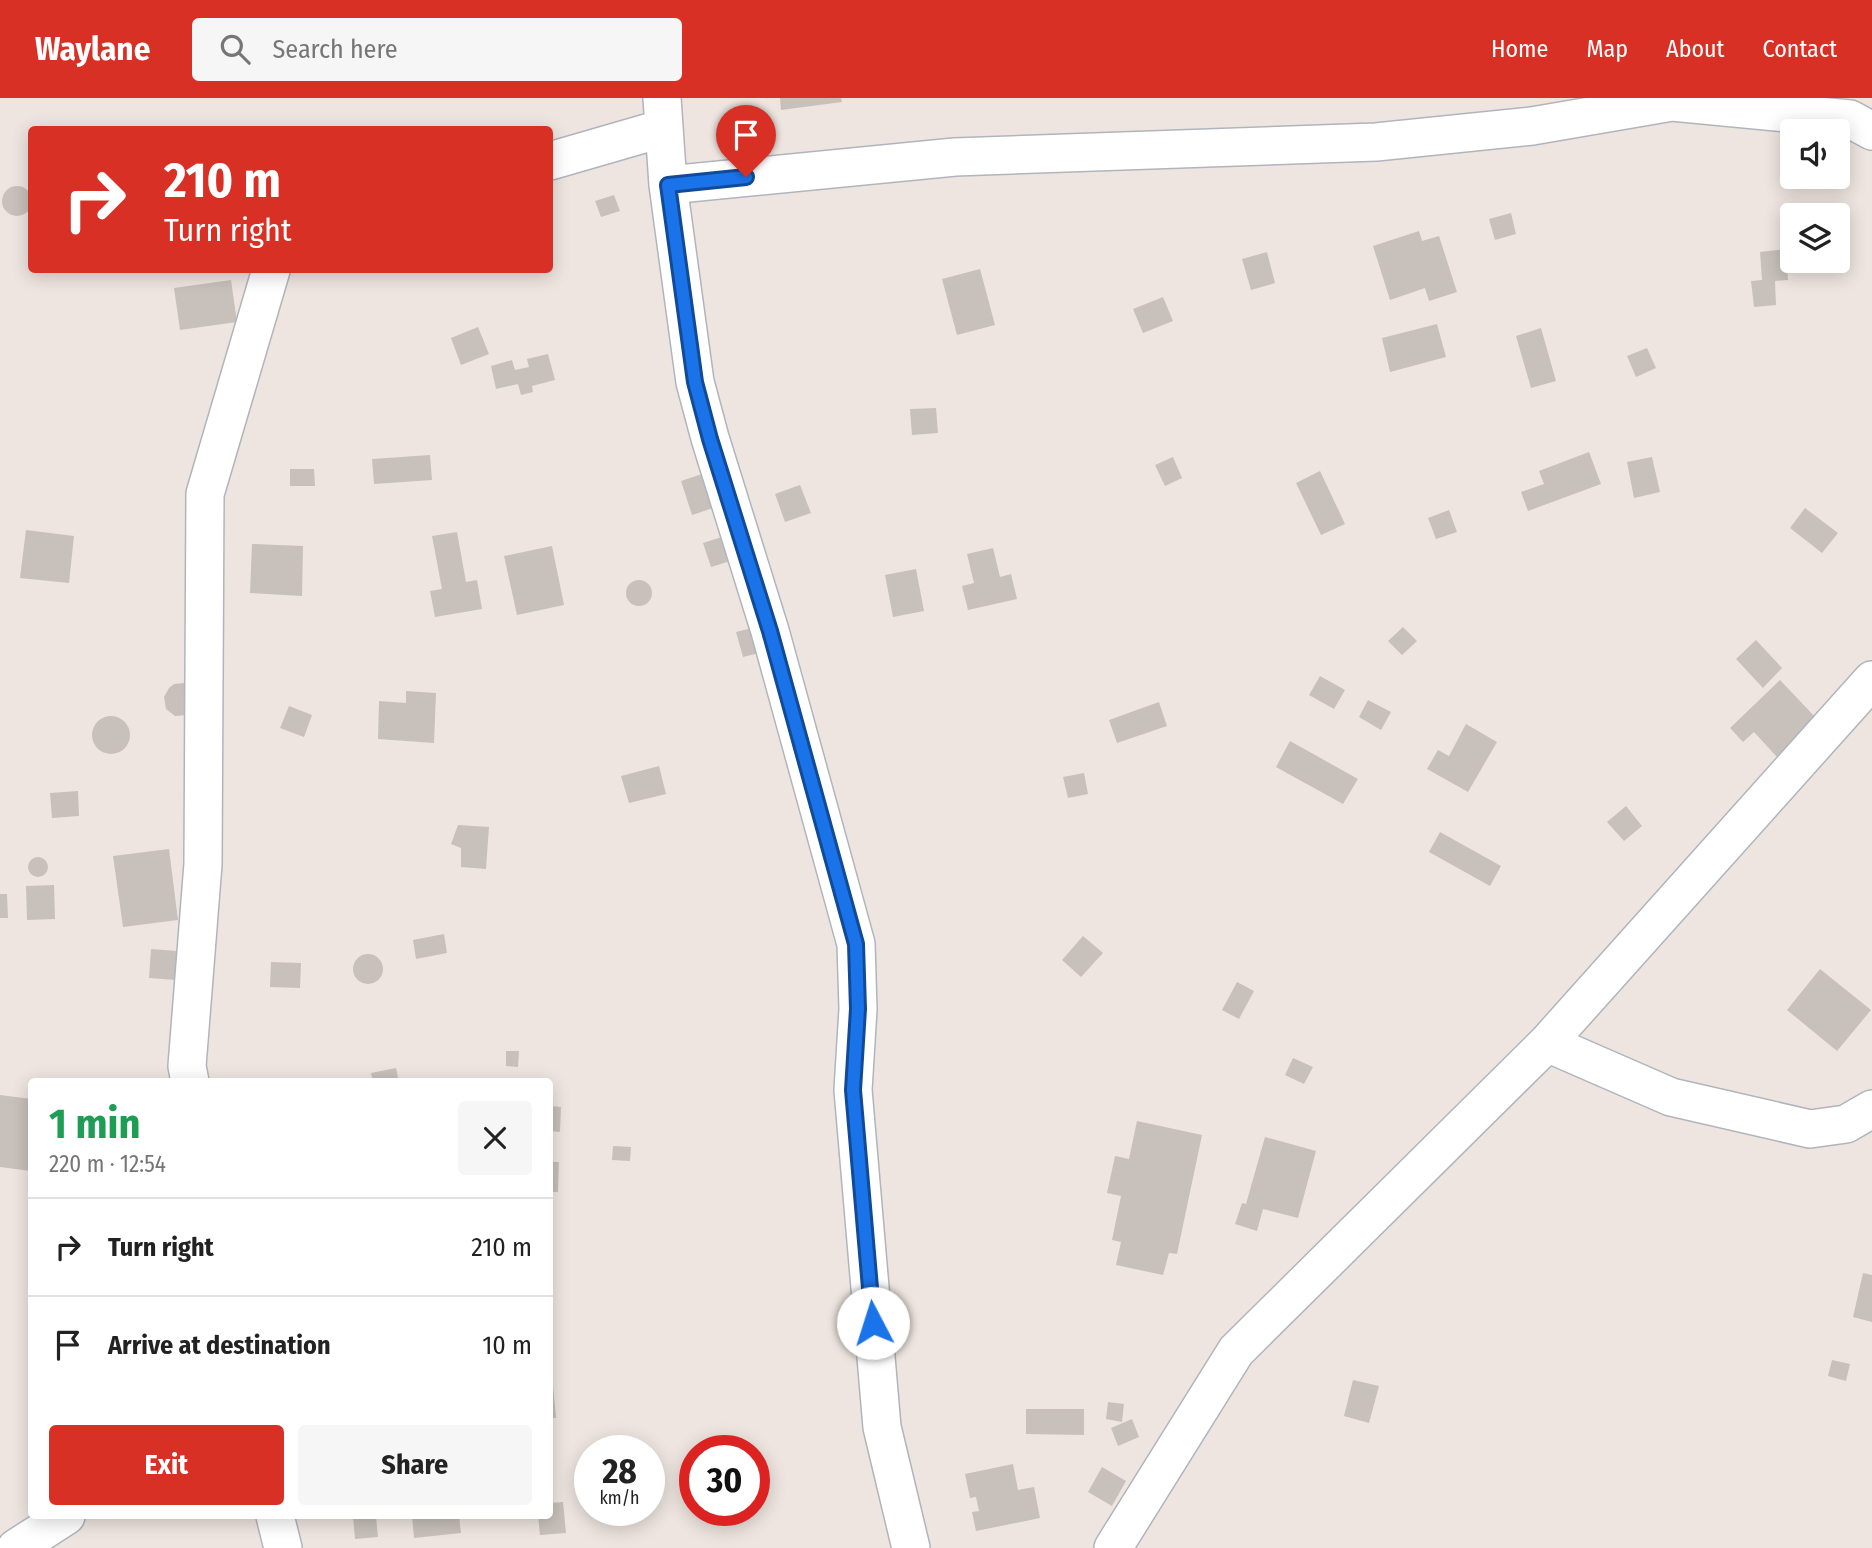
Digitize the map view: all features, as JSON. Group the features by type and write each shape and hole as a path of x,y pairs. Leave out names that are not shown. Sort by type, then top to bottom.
{"street":[{"path":"668,185 955,157 1376,142 1532,126 1672,100 1850,119 1872,131"},
{"path":"553,160 663,113 668,185 695,382 770,631 856,944 858,1009 853,1090 882,1427 911,1548"},
{"path":"189,1078 187,1066 202,864 205,494 270,273"},
{"path":"1112,1548 1236,1350 1547,1043 1872,680"},
{"path":"1547,1043 1671,1097 1810,1129 1846,1124 1872,1109"},
{"path":"16,1548 61,1519"},
{"path":"276,1519 283,1548"}],"building":[{"path":"780,98 841,98 842,102 781,110"},
{"path":"11,187 23,187 27,191 28,210 23,215 11,215 3,207 3,195"},
{"path":"614,195 620,211 601,217 595,201"},
{"path":"1511,213 1516,234 1495,240 1489,219"},
{"path":"1419,231 1422,241 1439,236 1457,292 1429,301 1425,288 1390,300 1373,246"},
{"path":"1780,250 1780,273 1788,273 1788,280 1775,281 1776,305 1754,307 1751,281 1762,280 1760,252"},
{"path":"1267,252 1275,283 1251,290 1242,259"},
{"path":"980,269 995,325 957,335 942,279"},
{"path":"231,280 237,322 180,330 174,288"},
{"path":"1163,297 1173,321 1143,333 1133,309"},
{"path":"1437,324 1446,357 1390,372 1382,338"},
{"path":"478,327 489,354 461,365 451,338"},
{"path":"1541,328 1556,381 1531,388 1516,336"},
{"path":"1647,348 1656,368 1636,377 1627,356"},
{"path":"548,354 555,380 532,386 533,392 521,395 518,384 496,389 491,366 512,360 515,370 529,367 527,359"},
{"path":"936,408 938,433 912,435 910,409"},
{"path":"1589,452 1601,484 1528,511 1521,492 1544,484 1539,471"},
{"path":"430,455 432,480 374,484 372,459"},
{"path":"1173,457 1182,478 1165,486 1155,465"},
{"path":"1652,457 1660,492 1634,498 1627,462"},
{"path":"290,469 314,469 315,486 290,486"},
{"path":"1320,471 1345,524 1321,535 1296,483"},
{"path":"705,473 716,507 692,515 681,481"},
{"path":"800,485 811,513 785,522 775,494"},
{"path":"1805,508 1838,533 1822,553 1790,528"},
{"path":"1449,510 1457,532 1436,539 1428,518"},
{"path":"26,530 74,536 69,583 20,578"},
{"path":"457,532 466,582 477,580 482,609 435,617 430,591 442,589 432,536"},
{"path":"728,535 737,559 711,567 703,543"},
{"path":"252,544 303,546 302,596 250,593"},
{"path":"552,546 564,605 517,615 504,556"},
{"path":"993,548 1000,577 1011,574 1017,599 968,610 962,586 974,583 967,554"},
{"path":"916,569 924,611 893,617 885,575"},
{"path":"639,580 648,584 652,593 648,602 639,606 630,602 626,593 630,584"},
{"path":"760,626 767,651 743,657 736,632"},
{"path":"1403,627 1417,641 1402,655 1388,641"},
{"path":"1756,640 1782,668 1763,688 1736,659"},
{"path":"1320,676 1345,690 1334,709 1309,695"},
{"path":"1780,680 1817,719 1777,757 1754,732 1743,742 1730,728"},
{"path":"174,684 189,685 187,715 175,716 166,709 164,697"},
{"path":"406,691 436,693 434,743 378,739 379,701 406,703"},
{"path":"1368,700 1391,712 1381,730 1359,717"},
{"path":"1159,702 1167,726 1117,743 1109,720"},
{"path":"289,706 312,715 304,737 280,728"},
{"path":"111,716 124,722 130,735 124,748 111,754 98,748 92,735 98,722"},
{"path":"1466,724 1497,742 1468,792 1427,769 1438,750 1449,756"},
{"path":"1290,741 1358,779 1343,804 1276,767"},
{"path":"659,766 666,794 629,803 621,776"},
{"path":"1084,773 1088,794 1068,798 1063,777"},
{"path":"78,791 79,816 52,818 50,793"},
{"path":"1626,806 1642,826 1624,841 1607,822"},
{"path":"458,825 489,827 486,869 461,867 461,848 451,844"},
{"path":"1440,832 1501,866 1490,886 1429,852"},
{"path":"169,849 178,920 123,927 113,856"},
{"path":"38,857 45,860 48,867 45,874 38,877 31,874 28,867 31,860"},
{"path":"54,885 55,919 27,920 26,886"},
{"path":"0,894 7,894 8,918 0,918"},
{"path":"444,934 447,953 416,959 413,940"},
{"path":"1083,936 1103,953 1081,977 1062,960"},
{"path":"151,949 177,951 176,980 149,978"},
{"path":"368,954 379,958 383,969 379,980 368,984 357,980 353,969 357,958"},
{"path":"271,962 301,963 300,988 270,987"},
{"path":"1820,969 1871,1010 1837,1051 1787,1010"},
{"path":"1237,982 1254,991 1239,1019 1222,1010"},
{"path":"506,1051 519,1051 518,1067 506,1066"},
{"path":"1293,1058 1313,1067 1304,1084 1285,1075"},
{"path":"396,1068 398,1078 372,1078 371,1073"},
{"path":"0,1095 28,1098 28,1171 0,1167"},
{"path":"553,1106 561,1107 560,1132 553,1131"},
{"path":"1137,1121 1202,1135 1177,1254 1169,1253 1163,1275 1116,1265 1121,1242 1112,1240 1121,1196 1107,1193 1115,1156 1129,1159"},
{"path":"1265,1137 1316,1151 1298,1218 1263,1209 1257,1231 1235,1224 1242,1203 1246,1204"},
{"path":"613,1146 631,1147 630,1161 612,1160"},
{"path":"553,1162 559,1162 558,1192 553,1192"},
{"path":"1863,1273 1872,1275 1872,1322 1853,1317"},
{"path":"1832,1360 1850,1364 1846,1381 1828,1376"},
{"path":"1353,1380 1379,1386 1369,1423 1344,1416"},
{"path":"553,1385 556,1418 553,1418"},
{"path":"1108,1402 1124,1404 1122,1422 1106,1419"},
{"path":"1026,1409 1084,1409 1084,1435 1026,1434"},
{"path":"1132,1419 1139,1437 1118,1446 1111,1428"},
{"path":"1013,1464 1018,1490 1034,1487 1040,1518 976,1531 972,1512 979,1511 976,1497 970,1498 965,1474"},
{"path":"1102,1467 1126,1481 1112,1506 1088,1492"},
{"path":"563,1502 566,1533 540,1535 538,1519 553,1519 553,1503"},
{"path":"353,1519 376,1519 378,1537 355,1539"},
{"path":"412,1519 459,1519 461,1533 414,1538"}],"route":[{"path":"746,177 668,185 695,382 770,631 856,944 858,1009 853,1090 873,1323"}]}
